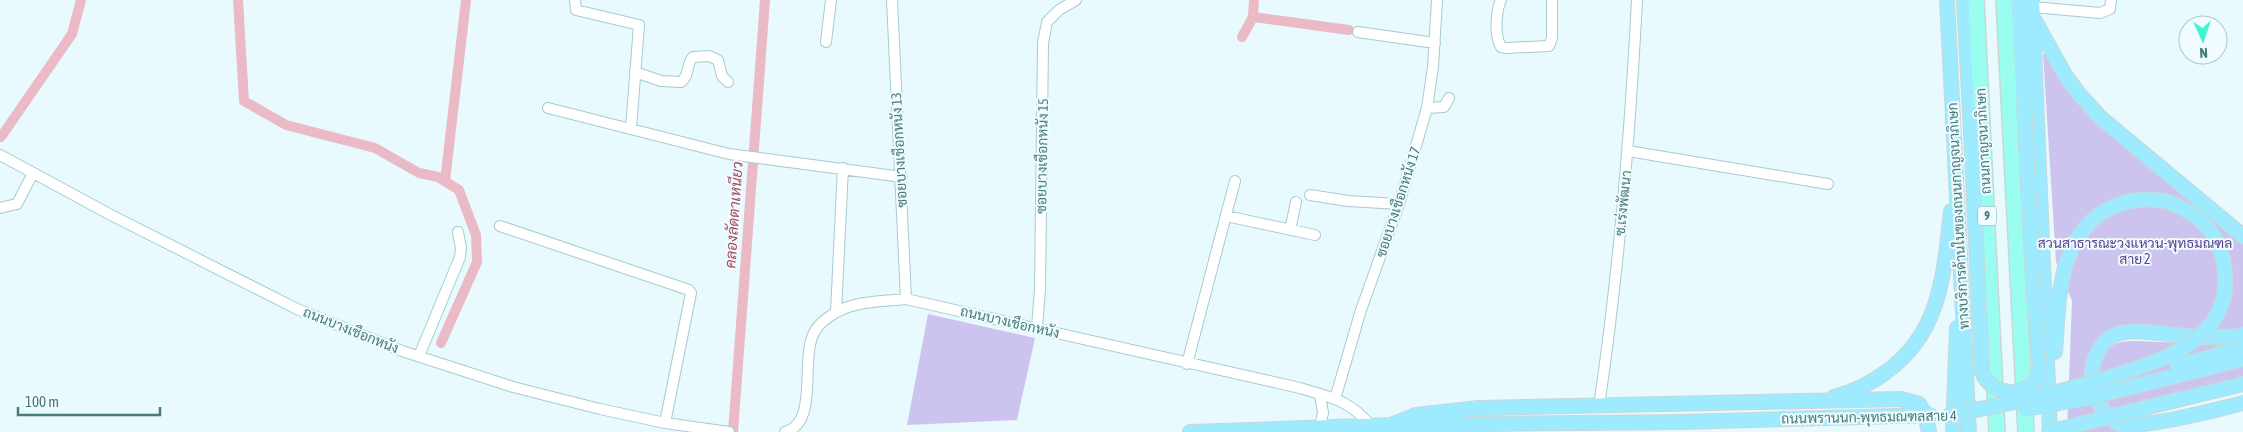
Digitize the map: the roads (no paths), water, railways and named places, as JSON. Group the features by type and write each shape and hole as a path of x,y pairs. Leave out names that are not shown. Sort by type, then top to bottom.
{"highway":[{"name":"ถนนกาญจนาภิเษก","path":"1976,0 1997,432"},
{"name":"ถนนกาญจนาภิเษก","path":"2004,0 2026,432"}],"main road":[{"name":"ทางบริการด้านในของถนนกาญจนาภิเษก","path":"1947,0 1969,432"},
{"path":"1964,0 1982,372 1989,384 1999,391 2011,393 2029,387 2038,378 2040,369 2033,280 2019,0"},
{"path":"2033,8 2066,75 2080,95 2101,118 2243,236"},
{"path":"2033,8 2049,428"},
{"path":"1808,402 1843,395 1876,380 1909,353 1921,336 1931,317 1945,261 1955,176"},
{"path":"2008,404 2057,393 2158,362 2185,348 2209,327 2216,317 2224,298 2226,276 2222,253 2206,225 2195,215 2166,201 2140,199 2120,204 2092,220 2076,240 2065,267 2060,293 2049,428"},
{"path":"1953,432 1955,346 1961,279"},
{"path":"2243,335 2208,337 2120,333 2105,341 2095,357 2092,375 2096,394 2107,414 2114,421 2129,426 2243,403"},
{"path":"1948,415 2083,392 2243,348"},
{"name":"ถนนพรานนก-พุทธมณฑลสาย 4","path":"1190,432 1320,426 1681,422 1996,413 2065,403 2243,359"},
{"path":"2049,428 2243,384"},
{"path":"2169,402 2243,392"},
{"path":"1390,425 1416,415 1454,410 1909,400 1920,404 1929,432"},
{"path":"2142,432 2167,419"}],"street":[{"path":"575,0 576,10 639,25 631,128"},
{"path":"826,42 831,0"},
{"name":"ซอยบางเชือกหนัง 13","path":"892,0 902,177 906,299"},
{"name":"ซอยบางเชือกหนัง 15","path":"1037,328 1040,289 1043,43 1047,22 1059,10 1076,0"},
{"name":"ซอยบางเชือกหนัง 17","path":"1335,399 1361,310 1399,204 1427,108 1435,43 1437,0"},
{"path":"1501,0 1498,8 1497,39 1501,46 1506,48 1549,46 1552,38 1552,0"},
{"name":"ซ.เร่งพัฒนา","path":"1599,406 1607,352 1628,151 1637,0"},
{"path":"2033,8 2100,13 2110,9 2111,0"},
{"path":"1358,32 1435,43"},
{"path":"635,72 661,81 681,82 687,75 690,60 693,57 709,56 718,60 722,76 728,82"},
{"path":"1427,108 1444,107 1449,98"},
{"path":"548,108 695,146 748,157 902,177"},
{"path":"1628,151 1828,184"},
{"name":"ถนนบางเชือกหนัง","path":"0,155 297,309 418,356 513,387 665,424 729,432"},
{"path":"836,312 843,168"},
{"path":"0,208 17,204 33,173"},
{"path":"1187,364 1235,181"},
{"path":"1310,195 1348,201 1399,204"},
{"path":"1290,230 1296,202"},
{"path":"1226,216 1315,235"},
{"path":"500,226 689,290 691,293 665,424"},
{"path":"418,356 460,257 461,248 458,232"},
{"name":"ถนนบางเชือกหนัง","path":"785,432 794,430 801,421 805,404 811,342 815,331 836,312 870,304 906,299 1300,388 1350,405 1370,425"},
{"path":"1320,394 1323,413 1320,426"}],"waterway":[{"path":"1,137 72,34 81,0"},
{"path":"238,0 244,101 286,125 375,148 419,173 438,177 459,190 476,235 477,262 441,343"},
{"path":"445,181 466,0"},
{"name":"คลองลัดตาเหนียว","path":"733,432 765,0"},
{"path":"1242,37 1253,17 1254,0"},
{"path":"1253,17 1349,30"}],"park label":[{"name":"สวนสาธารณะวงแหวน-พุทธมณฑล สาย 2","path":"2135,252"}]}
